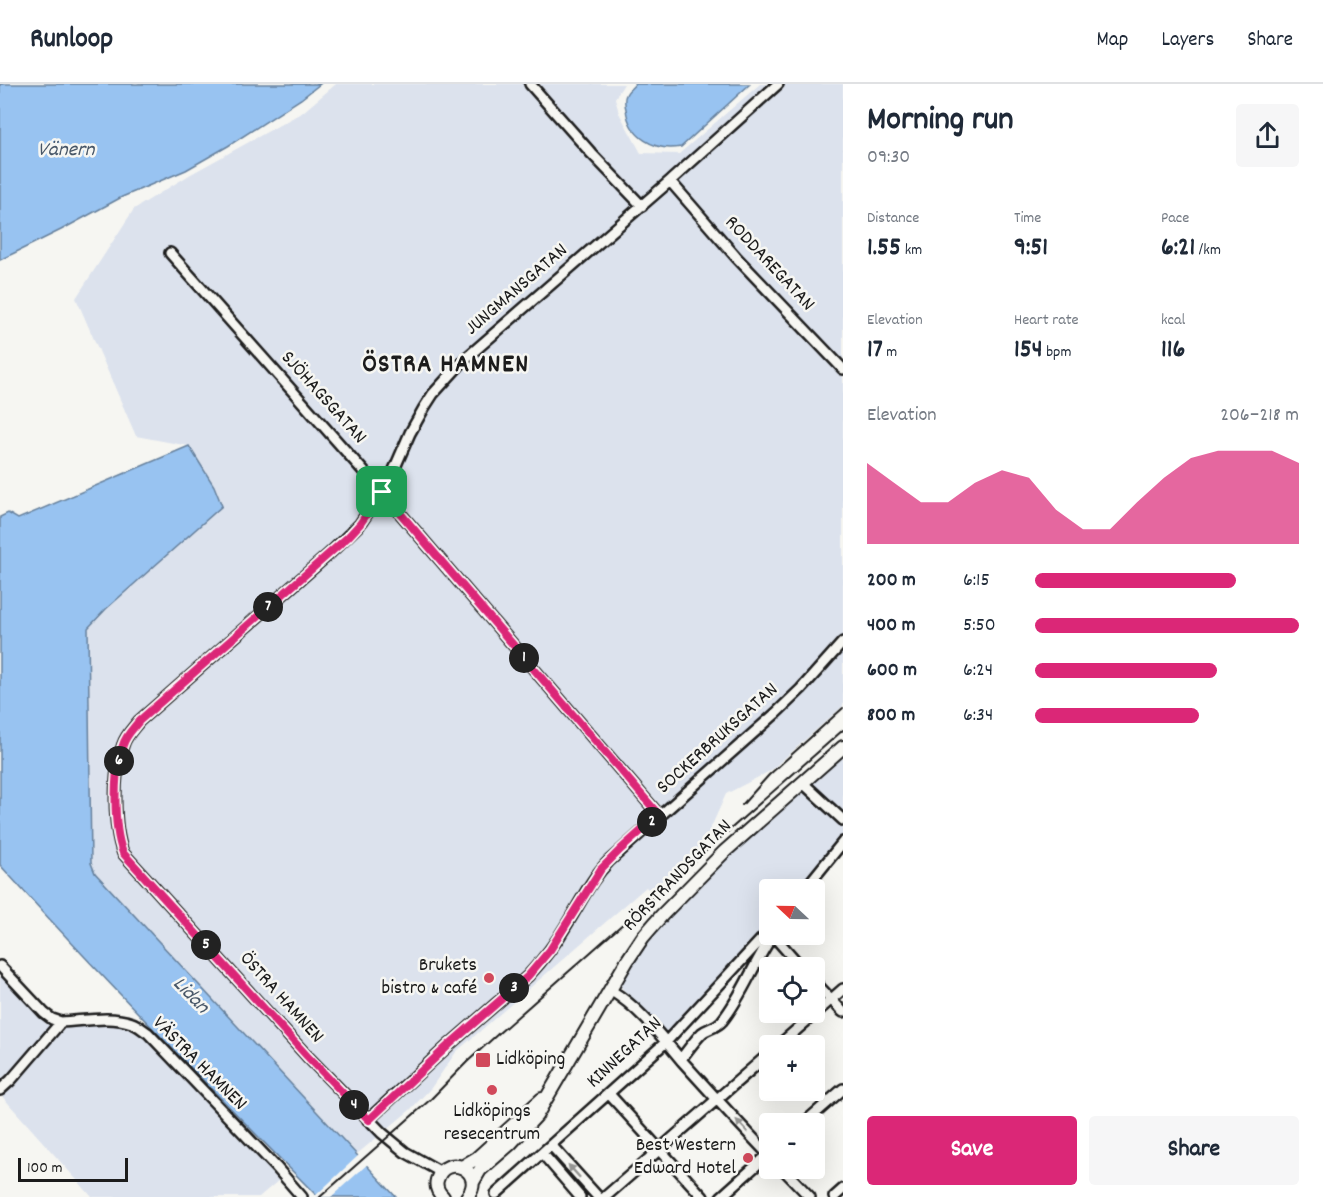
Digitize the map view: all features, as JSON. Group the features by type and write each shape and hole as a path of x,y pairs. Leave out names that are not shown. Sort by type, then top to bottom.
{"main road":[{"name":"RÖRSTRANDSGATAN","path":"473,1182 480,1170 510,1144 536,1116 643,937 724,852 843,747"},
{"name":"RÖRSTRANDSGATAN","path":"462,1167 477,1158 553,1088"},
{"path":"441,1197 436,1184 441,1172 451,1166 462,1167 470,1173 473,1182 467,1197"}],"street":[{"path":"530,84 642,206"},
{"name":"JUNGMANSGATAN","path":"119,758 123,744 139,721 360,524 397,465 416,421 433,394 455,369 670,182 778,84"},
{"name":"RODDAREGATAN","path":"670,182 737,258 843,369"},
{"name":"SJÖHAGSGATAN","path":"170,253 382,492 659,815"},
{"name":"SOCKERBRUKSGATAN","path":"369,1120 450,1044 528,976 550,950 601,869 628,842 708,775 775,714 843,642"},
{"name":"ÖSTRA HAMNEN","path":"119,758 116,821 118,841 123,853 307,1056 369,1120 393,1144 441,1172"},
{"path":"803,783 843,820"},
{"path":"813,879 843,842"},
{"name":"KINNEGATAN","path":"496,1194 666,1042 759,945"},
{"path":"681,1059 702,1034 717,1026 725,1016 744,987 765,945"},
{"path":"782,945 793,957"},
{"path":"0,966 44,1013 61,1022 0,1090"},
{"path":"791,1035 843,989"},
{"path":"610,990 629,1003 759,1143"},
{"path":"825,993 843,1012"},
{"name":"VÄSTRA HAMNEN","path":"61,1022 119,1020 134,1024 148,1034 302,1197"},
{"path":"605,1197 759,1062"},
{"path":"816,1113 843,1089"},
{"path":"609,1094 703,1197"},
{"path":"550,1145 598,1197"},
{"path":"542,1153 580,1197"},
{"path":"721,1197 759,1163"},
{"path":"793,1179 810,1197"},
{"path":"834,1197 843,1189"}],"shaded area":[{"path":"336,84 624,84 615,98 619,113 641,153 679,154 760,84 843,84 843,706 770,771 726,794 703,845 650,891 646,887 456,1052 431,1088 410,1110 357,1154 95,873 91,863 88,628 106,609 189,446 136,436 76,298 134,209 191,174 303,112"},
{"path":"843,754 843,838 806,879 759,879 759,933 667,1035 621,987 639,953 665,920 727,856"},
{"path":"0,974 48,1025 118,1024 128,1026 140,1033 279,1180 259,1197 92,1197 0,1094"}],"water":[{"name":"Vänern","path":"0,84 320,84 301,99 228,146 186,170 122,197 0,260"},
{"path":"635,84 750,84 681,147 671,148 653,145 638,135 632,127 628,119 625,100"},
{"name":"Lidan","path":"189,446 214,486 222,506 106,609 88,628 91,863 95,873 396,1197 318,1197 157,1033 0,865 0,517 8,513 18,519"}],"pier":[{"path":"360,1154 369,1163 331,1197 314,1197"}],"railway":[{"path":"742,805 769,775 843,708"},
{"path":"320,1197 431,1099 499,1033 843,730"}],"place":[{"name":"Brukets bistro & café","path":"489,978"},
{"name":"Lidköping","path":"483,1060"},
{"name":"Lidköpings resecentrum","path":"492,1090"},
{"name":"Best Western Edward Hotel","path":"748,1158"}],"district":[{"name":"ÖSTRA HAMNEN","path":"446,365"}],"route":[{"path":"382,492 659,815 596,875 567,925 528,976 450,1044 369,1120 307,1056 123,853 118,841 116,791 119,758 123,744 139,721 348,537 382,492"}]}
